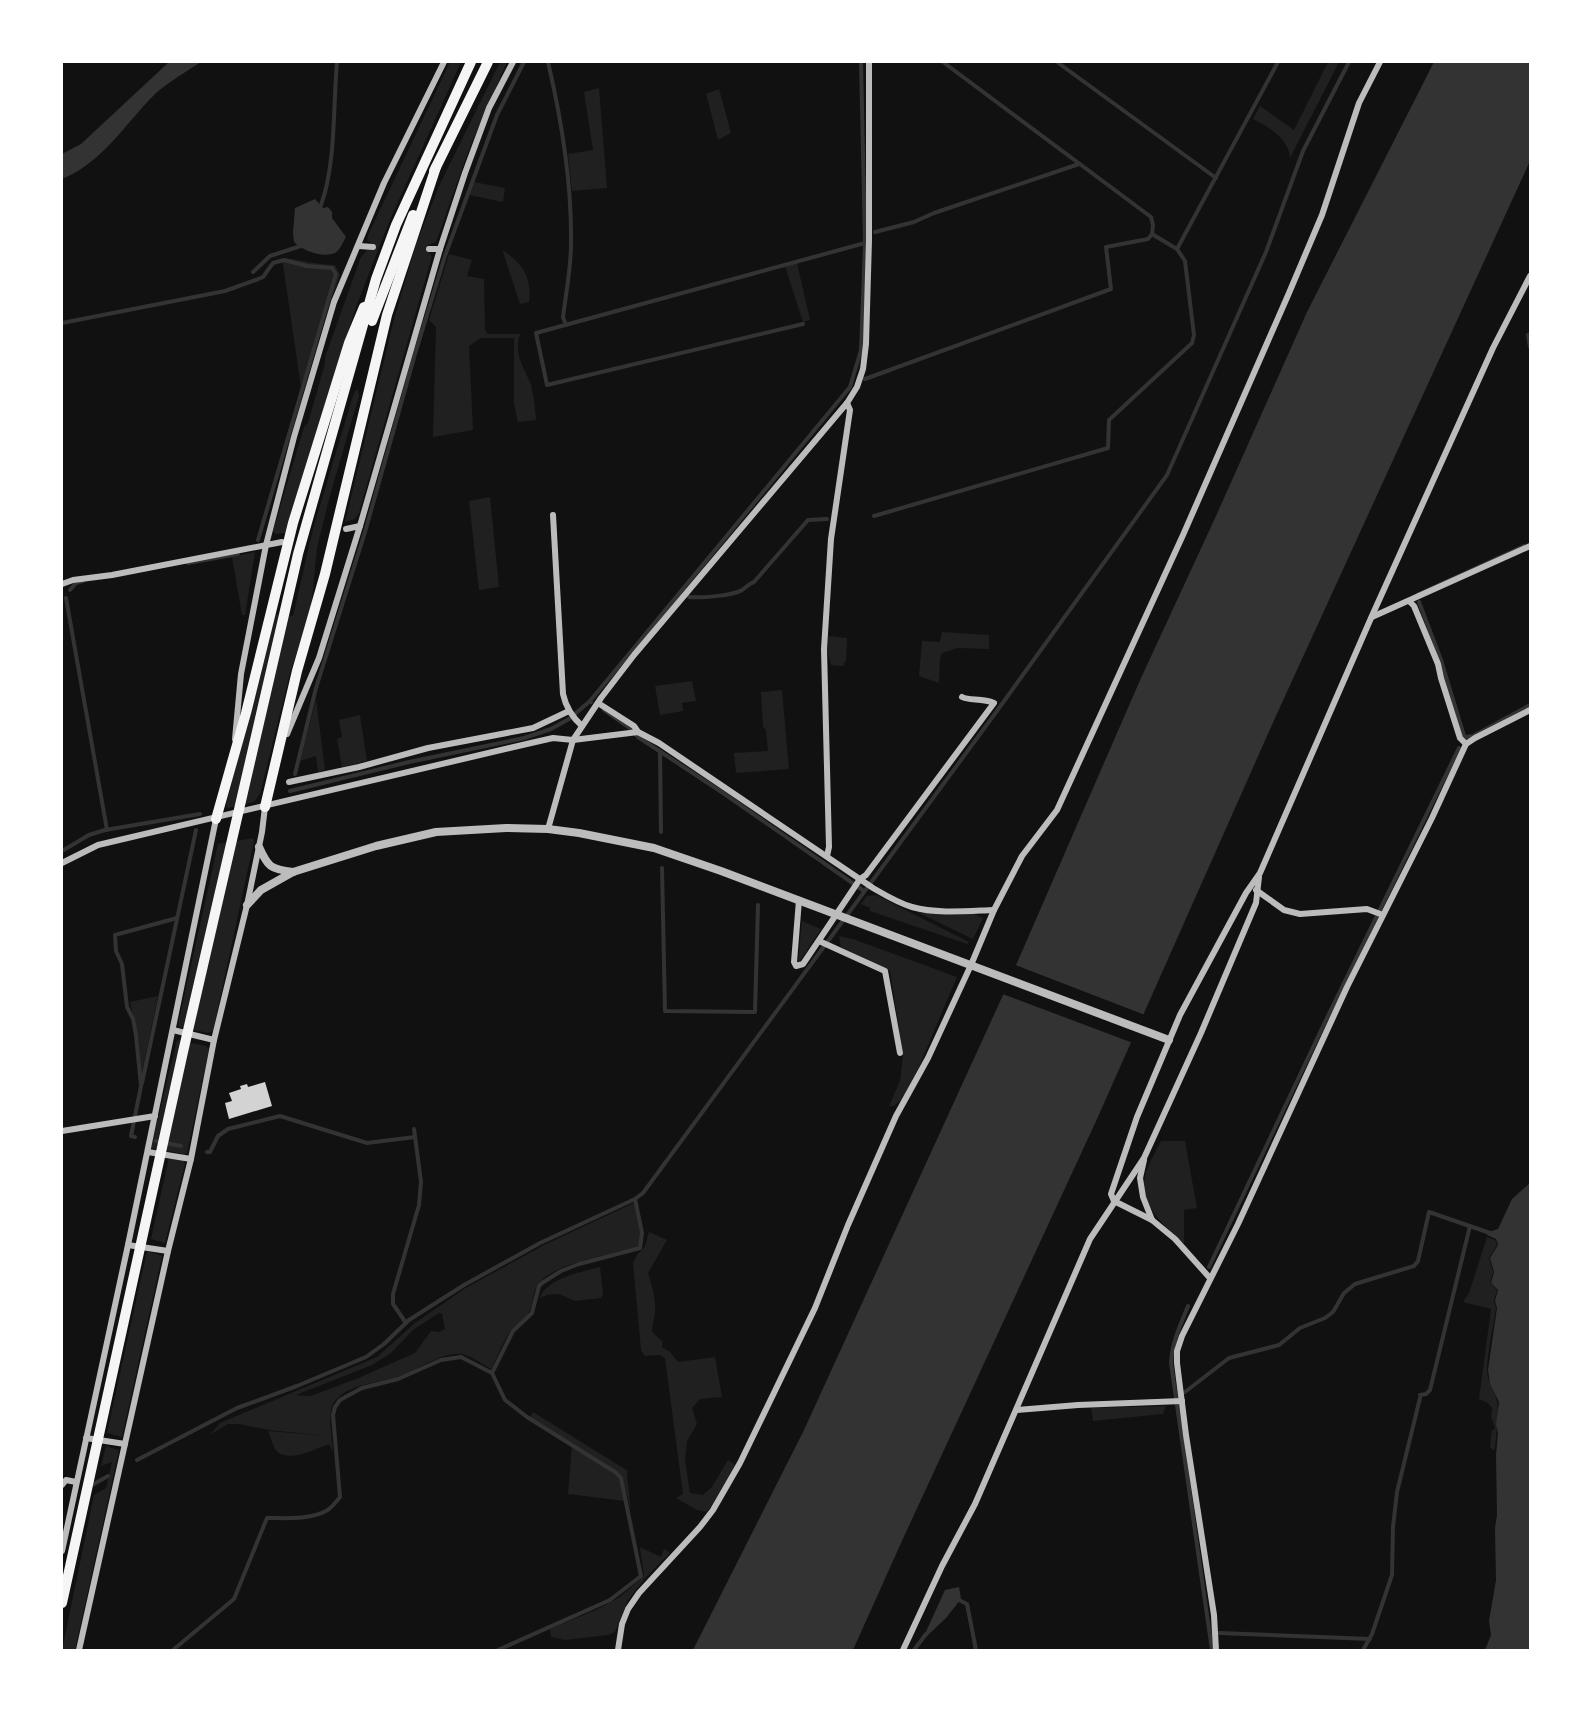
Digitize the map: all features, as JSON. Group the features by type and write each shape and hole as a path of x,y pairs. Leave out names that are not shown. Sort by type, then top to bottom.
{"highway":[{"path":"216,819 246,713 285,553 349,343 396,225 471,62"},
{"path":"322,469 341,425 379,301 408,226 488,62"},
{"path":"265,807 297,671 325,574 387,315 436,167"},
{"path":"62,1604 178,1075 283,615 376,279"}],"street":[{"path":"234,751 242,674 266,545 294,437 334,302 384,183 444,62"},
{"path":"276,759 319,658 360,526 440,249 489,108 513,62"},
{"path":"548,829 573,740 598,703 634,655 847,403 857,387 863,369 866,344 869,240 869,62"},
{"path":"618,1650 622,1624 628,1609 639,1593 706,1518 740,1463 815,1308 848,1225 896,1116 928,1058 994,910 1022,856 1057,810 1178,546 1318,225 1359,103 1380,62"},
{"path":"359,246 373,246"},
{"path":"429,249 440,249"},
{"path":"1209,1278 1175,1239 1152,1220 1114,1201 1111,1194 1137,1117 1169,1040 1197,983 1251,885 1260,873 1371,618 1493,348 1530,276"},
{"path":"827,856 829,847 824,650 831,539 850,410 847,403"},
{"path":"553,514 563,694 571,715 582,726"},
{"path":"346,529 360,526"},
{"path":"62,584 73,579 112,575 282,542"},
{"path":"1371,618 1530,546"},
{"path":"1410,602 1414,606 1434,652 1460,738 1466,744"},
{"path":"799,900 794,962 796,966 803,964 860,883 994,703 983,698 966,699 962,697"},
{"path":"598,703 634,726 636,733"},
{"path":"1216,1650 1214,1615 1178,1401 1178,1351 1182,1335 1238,1224 1380,914 1466,744 1530,710"},
{"path":"289,782 359,767 428,748 525,730 571,715"},
{"path":"62,863 99,845 553,738 573,740 636,733 659,743 827,856 860,883 896,901 914,908 938,911 994,910"},
{"path":"79,1650 168,1251 191,1160 214,1040 247,905 265,807"},
{"path":"62,1551 148,1152 216,819"},
{"path":"247,905 261,890 293,872 376,846 436,832 506,828 548,829 654,848 799,900 1169,1040"},
{"path":"259,847 269,866 293,872"},
{"path":"903,1650 942,1566 975,1504 1090,1239 1144,1158 1202,1033 1256,903 1260,873"},
{"path":"1251,885 1284,910 1300,914 1367,909 1380,914"},
{"path":"820,941 885,971 900,1053"},
{"path":"173,1030 214,1040"},
{"path":"62,1131 155,1116"},
{"path":"148,1152 191,1160"},
{"path":"1144,1158 1140,1178 1143,1197 1152,1220"},
{"path":"128,1245 168,1251"},
{"path":"1017,1410 1178,1401"},
{"path":"86,1438 125,1444"},
{"path":"62,1485 66,1480 76,1482"}],"shaded area":[{"path":"169,62 201,62 155,94 101,153 76,172 62,179 62,154 81,144"},
{"path":"450,62 461,62 389,222 356,307 286,533 276,534 273,531 304,427 308,423 325,357 361,257 367,250 372,250 374,245 367,240 368,235"},
{"path":"500,62 507,62 471,144 436,242 429,245 427,250 432,256 359,513 355,519 345,522 393,323 416,244 440,184"},
{"path":"1328,62 1339,62 1290,158 1282,139 1253,119 1260,106 1294,130"},
{"path":"1434,62 1530,62 1530,161 1275,718 1097,1119 853,1650 693,1650 804,1430 1003,995 1141,678 1307,312"},
{"path":"599,88 607,188 572,191 568,154 593,150 584,92"},
{"path":"719,89 731,133 718,140 706,94"},
{"path":"474,182 505,188 503,202 469,195"},
{"path":"315,199 323,208 328,207 332,212 332,218 346,237 335,253 325,255 313,253 294,242 295,208"},
{"path":"504,251 525,272 530,293 529,302 520,304"},
{"path":"449,254 472,260 467,276 484,279 485,330 488,334 520,334 519,354 531,385 536,420 518,422 514,404 514,338 481,338 469,346 473,430 433,437 436,327 429,320"},
{"path":"282,258 335,265 340,275 301,387"},
{"path":"797,263 810,320 803,322 785,266"},
{"path":"358,390 359,396 317,548 311,609 290,673 260,794 254,802 228,808 226,806 274,614 293,616 313,529 352,399 355,391"},
{"path":"490,497 499,587 479,590 469,501"},
{"path":"255,552 245,615 242,615 232,557"},
{"path":"942,632 989,635 989,649 957,648 942,653 939,683 919,676 922,641 940,642"},
{"path":"828,636 847,638 846,660 843,666 831,665 827,650"},
{"path":"692,681 696,701 682,703 683,711 660,715 655,686"},
{"path":"782,690 789,769 736,773 734,753 768,751 766,730 763,727 761,692"},
{"path":"316,699 325,770 318,772 316,756 300,761"},
{"path":"360,715 367,761 342,767 337,739 342,737 339,720"},
{"path":"253,838 213,1031 208,1033 180,1027 178,1024 218,844"},
{"path":"876,895 969,942 967,944 870,911 870,908 861,904 867,896"},
{"path":"917,912 974,914 983,918 973,939"},
{"path":"802,921 821,929 798,961"},
{"path":"839,936 957,977 918,1069 902,1099 894,1106 889,1106 900,1081 903,1055 890,971 841,947"},
{"path":"158,996 140,1073 139,1041 130,1002"},
{"path":"177,1040 206,1046 209,1049 187,1153 184,1154 151,1148"},
{"path":"1161,1141 1185,1141 1197,1208 1184,1210 1184,1244 1156,1215 1146,1197 1144,1187 1146,1172"},
{"path":"169,1158 183,1160 185,1164 165,1243 151,1239"},
{"path":"1530,1183 1530,1650 1485,1650 1491,1635 1489,1621 1496,1580 1498,1433 1496,1425 1499,1402 1490,1384 1488,1370 1498,1290 1491,1283 1494,1272 1490,1258 1498,1245 1496,1239 1487,1235 1488,1232 1498,1229 1512,1199"},
{"path":"634,1203 641,1239 639,1246 569,1265 544,1278 535,1289 529,1312 507,1336 491,1369 469,1356 447,1355 402,1375 348,1391 341,1395 332,1406 330,1426 333,1452 329,1444 301,1454 286,1456 275,1449 268,1431 328,1436 269,1430 239,1424 228,1424 210,1435 220,1423 377,1357 415,1323 464,1289 546,1244","holes":["439,1313 442,1314 445,1329 439,1332 431,1331 415,1353 311,1396 296,1395 372,1365 391,1353 413,1330"]},
{"path":"649,1232 667,1240 648,1273 655,1303 652,1332 663,1342 662,1347 670,1352 678,1362 715,1357 722,1397 700,1399 692,1408 697,1424 687,1441 685,1460 690,1493 703,1495 712,1487 728,1460 735,1465 706,1512 697,1510 676,1498 683,1494 665,1358 660,1355 645,1356 641,1350 633,1263 645,1246"},
{"path":"1487,1237 1495,1240 1497,1245 1489,1258 1493,1272 1490,1283 1497,1290 1487,1369 1498,1404 1494,1451 1490,1447 1492,1430 1495,1429 1491,1419 1492,1408 1488,1403 1479,1399 1491,1309 1463,1302 1469,1293"},
{"path":"147,1251 162,1256 122,1437 107,1433"},
{"path":"600,1267 603,1294 601,1298 575,1301 559,1294 540,1298 550,1285 557,1281"},
{"path":"1166,1406 1163,1414 1093,1421 1091,1408"},
{"path":"533,1412 628,1471 631,1511 623,1479 616,1471 530,1417"},
{"path":"106,1446 119,1450 75,1650 62,1650 94,1495 106,1488 112,1462 101,1466"},
{"path":"572,1446 620,1480 625,1501 568,1494"},
{"path":"640,1547 661,1557 664,1549 670,1553 647,1576 628,1600 615,1632 608,1635 565,1640 551,1637 550,1629 620,1597 644,1576"},
{"path":"959,1587 961,1599 946,1618 927,1636 924,1636 945,1590"}],"pier":[{"path":"1013,964 1145,1015 1133,1043 1000,993"}],"building":[{"path":"265,1082 272,1106 229,1119 225,1103 232,1101 229,1093 241,1089 240,1086 247,1084 248,1087"}],"waterway":[{"path":"321,205 332,153 337,62"},
{"path":"295,774 316,688 365,532 445,256 497,115 524,62"},
{"path":"548,62 562,130 570,198 571,253 563,317 566,325"},
{"path":"591,702 850,387 861,350 865,243 861,62"},
{"path":"943,62 1151,217 1152,234 1177,249"},
{"path":"1057,62 1216,178"},
{"path":"874,516 1108,448 1109,420 1192,343 1194,335 1185,261 1177,249 1278,62"},
{"path":"137,1460 237,1408 366,1357 384,1344 409,1320 464,1285 540,1243 635,1199 643,1193 1167,475 1266,252 1303,151 1349,62"},
{"path":"875,232 914,222 934,213 1079,164"},
{"path":"865,379 1111,289 1106,247 1148,239 1152,234"},
{"path":"803,324 547,385 536,333 865,243"},
{"path":"253,272 270,256 301,246"},
{"path":"256,280 263,277 273,263 284,260 307,266 332,268 336,274 258,540"},
{"path":"62,323 225,291 256,280"},
{"path":"1530,334 1528,335 1530,347"},
{"path":"689,597 724,595 742,590 754,582 808,520 827,519"},
{"path":"1417,595 1524,546"},
{"path":"188,563 238,554"},
{"path":"70,590 76,583 83,581"},
{"path":"66,598 107,830"},
{"path":"1419,602 1441,660 1465,739"},
{"path":"290,791 409,762 524,738 551,729 569,719 590,701"},
{"path":"1466,737 1473,736 1530,705"},
{"path":"604,710 630,728 638,737 864,891"},
{"path":"1209,1267 1325,1022 1459,748"},
{"path":"660,752 661,832"},
{"path":"62,851 89,835 105,830 200,814"},
{"path":"142,1083 196,830"},
{"path":"662,868 665,1011 755,1012 758,905"},
{"path":"135,1137 131,1136 141,1086 136,1035 133,1019 127,1007 122,964 116,951 115,935 177,918"},
{"path":"207,1152 210,1152 218,1136 228,1129 280,1116 367,1143 415,1137"},
{"path":"406,1323 393,1304 393,1294 419,1205 421,1182 414,1129"},
{"path":"156,1141 181,1146"},
{"path":"498,1650 610,1600 641,1576 621,1478 527,1417 505,1400 492,1373 513,1331 532,1313 539,1286 542,1283 561,1271 579,1264 640,1248 642,1233 635,1199"},
{"path":"1185,1392 1229,1358 1279,1345 1300,1328 1325,1318 1333,1312 1344,1293 1355,1284 1414,1266 1418,1261 1429,1212 1490,1233"},
{"path":"1420,1395 1430,1390 1470,1226"},
{"path":"1188,1306 1179,1327 1171,1363 1212,1650"},
{"path":"173,1650 234,1599 267,1518 297,1518 319,1514 330,1508 340,1497 333,1415 340,1400 362,1388 398,1379 441,1360 461,1357 492,1373"},
{"path":"1363,1650 1372,1634 1392,1575 1393,1527 1397,1492 1420,1398"},
{"path":"92,1485 108,1476"},
{"path":"957,1599 967,1604 976,1650"},
{"path":"1219,1633 1370,1639"},
{"path":"914,1650 926,1634"}]}
